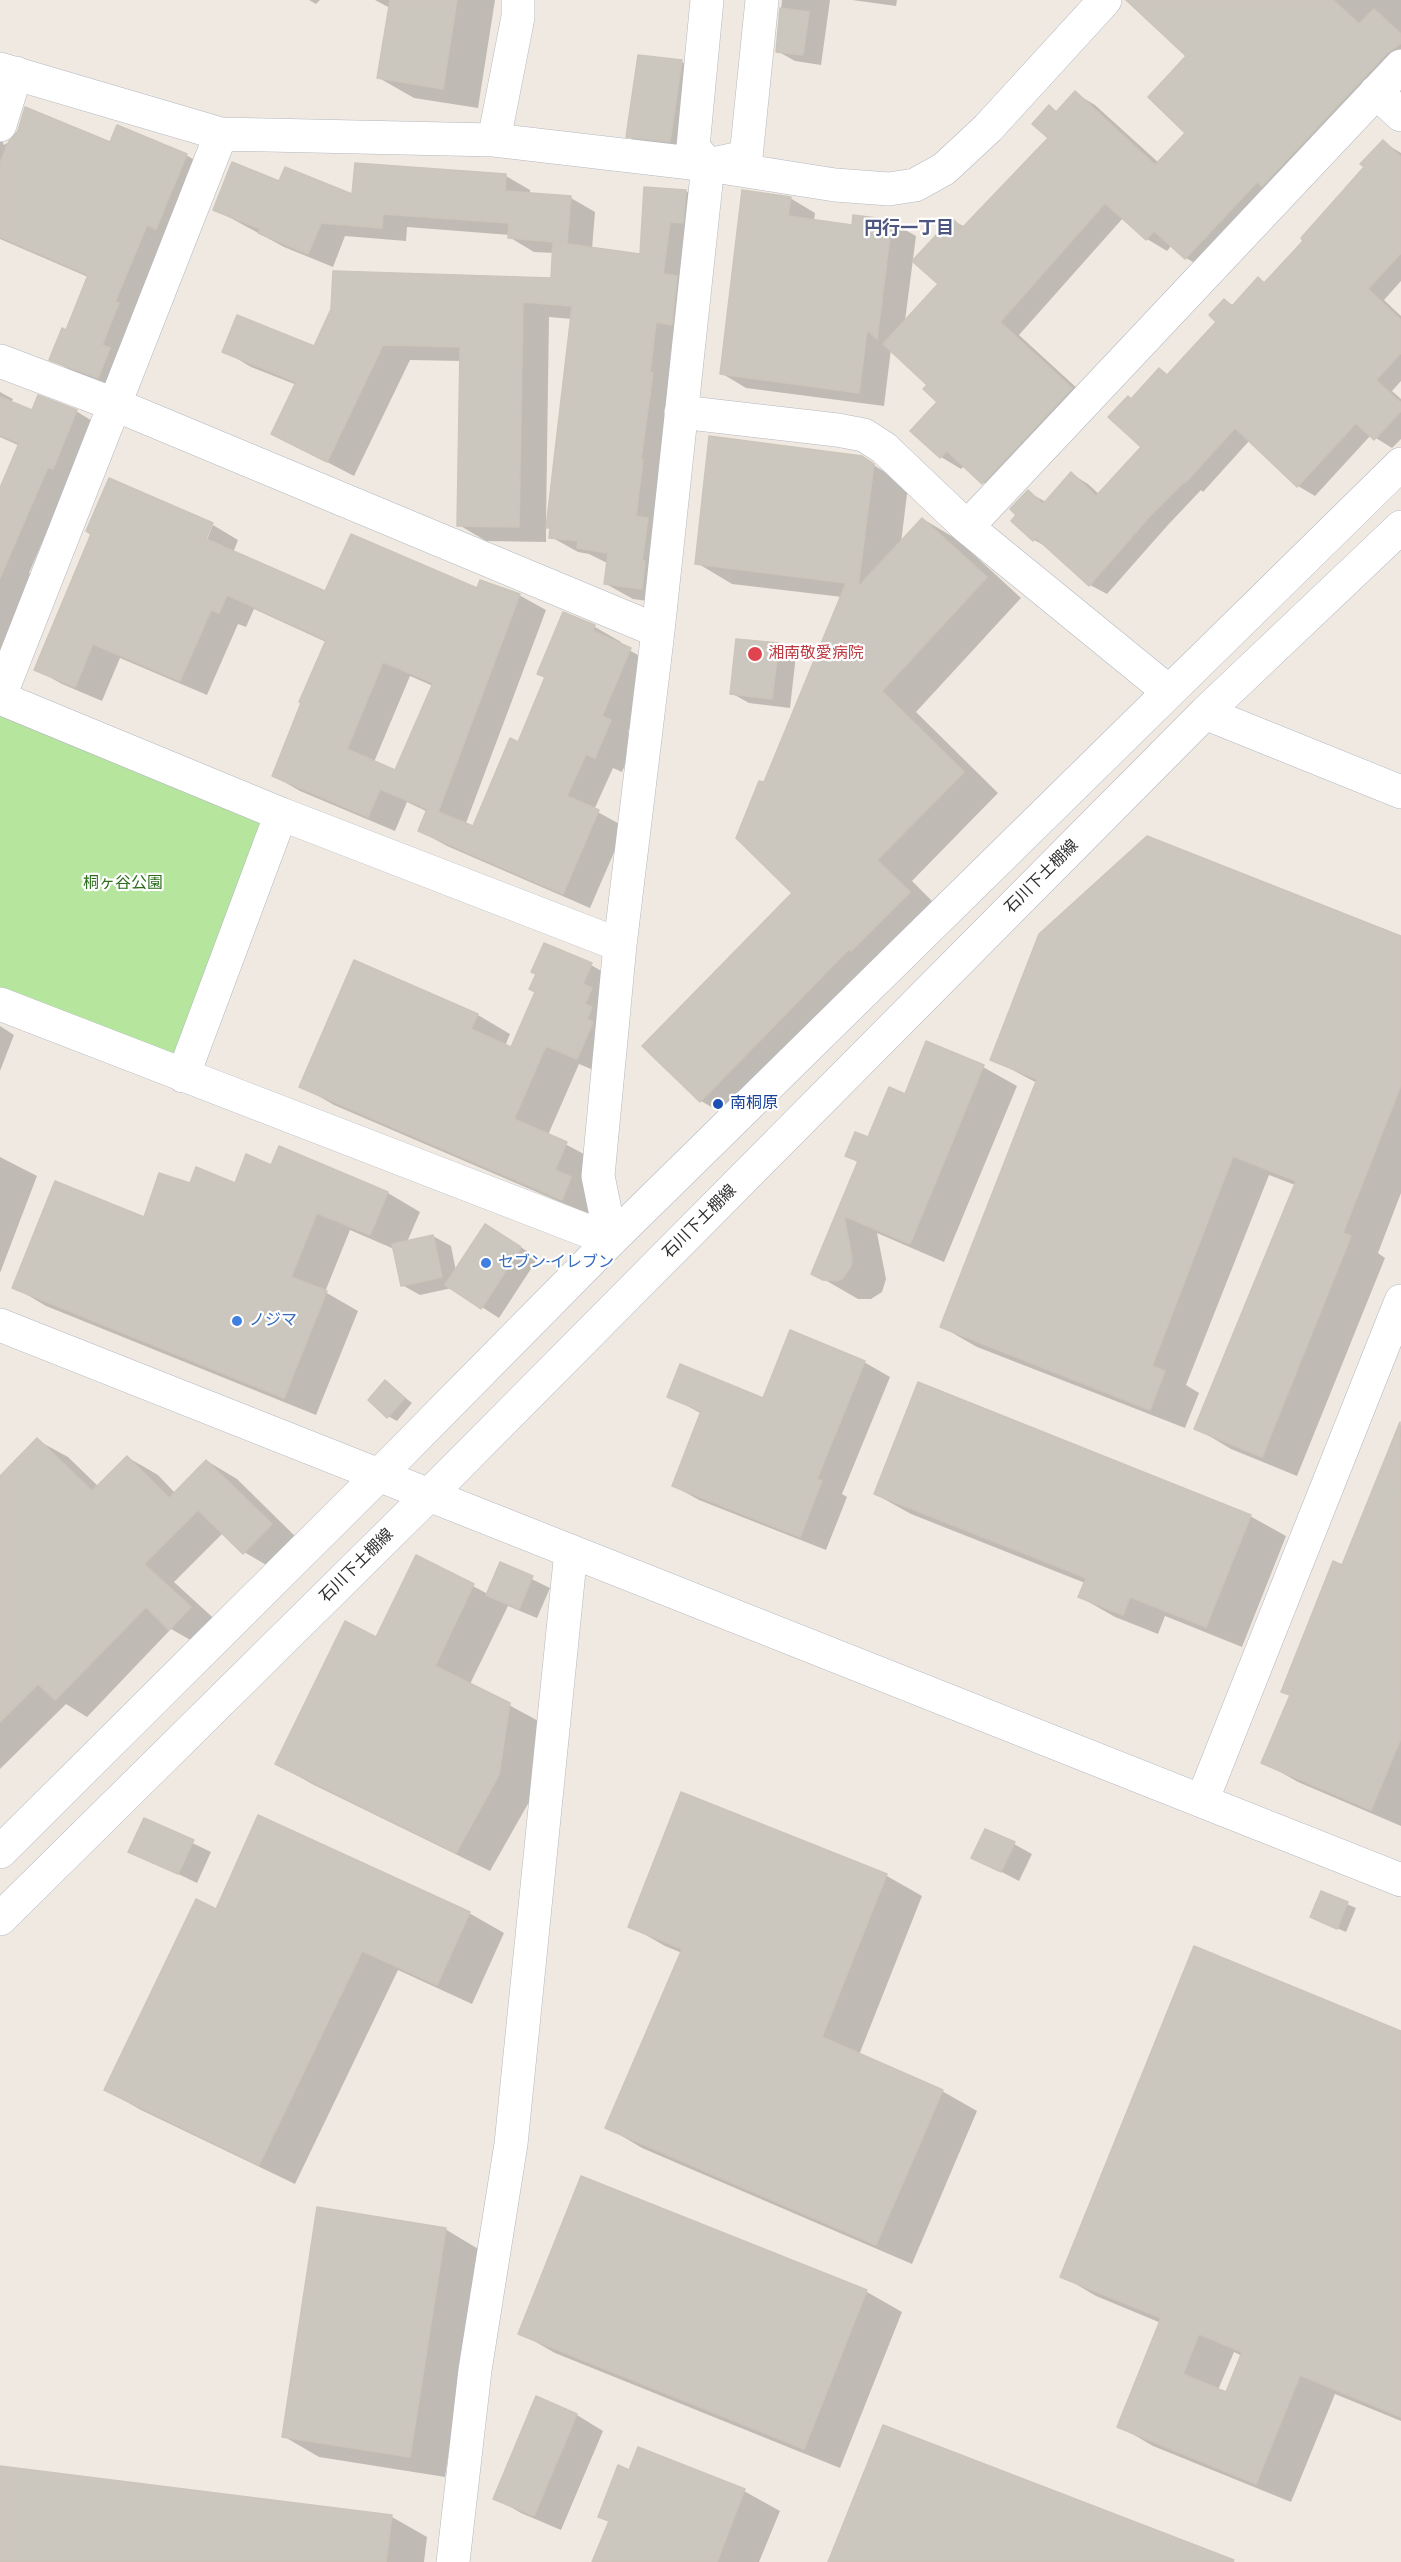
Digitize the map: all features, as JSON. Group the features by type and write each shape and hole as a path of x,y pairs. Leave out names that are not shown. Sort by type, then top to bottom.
{"street":[{"path":"494,140 518,17 518,0"},
{"path":"611,1240 598,1176 620,945 658,631 708,165 693,147 707,0"},
{"path":"708,165 746,157 762,0"},
{"path":"0,125 8,71 221,134 494,140 708,165 835,185 889,189 915,185 944,169 988,128 1105,0"},
{"path":"967,526 1401,66"},
{"path":"1376,92 1401,114"},
{"path":"221,134 0,697 281,814 620,945"},
{"path":"0,361 116,405 658,631"},
{"path":"681,412 864,435 884,448 967,526 1168,692"},
{"path":"0,1852 379,1475 611,1240 1401,464"},
{"name":"石川下土棚線","path":"0,1919 430,1494 1205,713 1401,527"},
{"path":"1205,713 1401,792"},
{"path":"183,1076 281,814"},
{"path":"0,1004 611,1240"},
{"path":"1202,1801 1401,1301"},
{"path":"0,1325 1401,1880"},
{"path":"453,2562 475,2370 510,2144 571,1551"}],"green space":[{"name":"桐ヶ谷公園","path":"0,698 281,814 183,1076 0,1004"}],"building":[{"path":"390,0 457,0 443,89 377,78"},
{"path":"1126,0 1333,0 1359,24 1374,9 1401,34 1401,43 1387,53 1262,186 1257,182 1185,259 1154,231 1146,240 1105,203 1000,322 1072,388 982,484 947,451 940,458 910,431 937,402 923,389 927,385 883,344 938,284 912,261 952,218 962,228 1048,138 1032,124 1049,105 1056,112 1075,91 1155,165 1185,133 1148,97 1186,56"},
{"path":"780,8 809,12 803,55 776,52"},
{"path":"638,55 682,60 670,142 626,137"},
{"path":"25,107 110,142 117,125 187,154 156,229 147,225 115,302 119,303 102,345 110,348 98,378 49,360 62,328 66,330 88,275 0,237 0,163 9,141 18,131"},
{"path":"1383,140 1401,157 1401,253 1368,289 1401,320 1401,353 1376,380 1401,403 1401,411 1374,440 1356,423 1297,487 1235,428 1185,483 1150,516 1089,586 1036,538 1033,541 1011,521 1016,515 1010,509 1028,490 1043,504 1071,472 1096,496 1141,447 1108,417 1128,396 1131,399 1159,368 1167,375 1216,322 1209,315 1224,299 1232,306 1258,277 1264,283 1303,241 1301,238 1364,167 1360,164"},
{"path":"232,162 279,181 285,167 352,194 355,163 506,174 505,191 571,196 567,243 508,238 509,223 383,214 382,228 321,223 308,254 258,233 260,229 213,210"},
{"path":"644,187 686,190 683,223 670,222 663,274 677,276 672,325 656,322 650,373 653,373 636,516 648,518 642,561 645,561 642,589 604,584 608,553 577,548 578,541 549,538 550,528 546,528 572,306 523,302 519,527 457,526 460,347 383,345 327,462 271,434 296,382 222,352 237,315 314,346 331,309 333,271 551,278 553,242 640,254"},
{"path":"742,190 791,197 788,216 852,225 853,215 892,220 877,339 867,330 859,393 720,374"},
{"path":"38,395 77,410 53,469 48,467 0,578 0,488 19,443 0,435 0,397 32,410"},
{"path":"709,436 862,456 874,464 858,587 922,518 987,577 882,691 964,772 877,860 910,892 851,951 849,949 700,1102 642,1046 792,893 736,838 759,781 764,782 846,583 695,564"},
{"path":"109,478 213,523 206,539 325,591 351,534 477,588 480,580 520,594 438,812 473,826 510,738 518,742 545,677 537,674 563,612 595,625 593,631 631,648 602,716 611,720 595,758 586,754 567,796 599,810 563,894 418,831 427,809 380,789 368,817 272,776 301,703 299,702 326,640 227,595 219,613 211,610 180,681 93,644 75,687 34,670 91,534 86,531","holes":["383,662 433,683 395,770 347,749"]},
{"path":"736,639 779,643 772,699 730,694"},
{"path":"1147,836 1401,936 1401,1085 1343,1233 1351,1236 1262,1457 1194,1429 1296,1181 1233,1156 1152,1366 1165,1371 1150,1410 940,1327 1037,1079 990,1060 1039,934"},
{"path":"544,943 592,963 583,984 592,988 585,1004 592,1007 587,1019 593,1022 577,1059 546,1046 514,1119 567,1142 555,1170 571,1177 562,1200 299,1087 354,960 478,1014 471,1029 511,1047 535,992 529,989 536,974 531,972"},
{"path":"926,1041 984,1065 910,1244 844,1216 852,1259 851,1266 843,1278 837,1281 823,1280 811,1274 858,1161 845,1156 855,1132 868,1137 889,1087 905,1094"},
{"path":"279,1146 388,1192 370,1235 317,1213 291,1277 327,1291 284,1398 12,1288 55,1181 144,1217 159,1173 190,1183 196,1167 235,1183 246,1154 271,1165"},
{"path":"485,1224 521,1247 481,1309 445,1285"},
{"path":"433,1235 442,1277 401,1286 392,1244"},
{"path":"790,1330 865,1361 817,1479 822,1481 800,1537 672,1486 701,1411 667,1397 680,1364 763,1398"},
{"path":"385,1380 405,1398 387,1418 368,1400"},
{"path":"918,1382 1251,1515 1206,1627 1130,1597 1123,1615 1078,1597 1086,1578 874,1494"},
{"path":"1400,1422 1401,1738 1371,1810 1261,1763 1290,1695 1281,1692 1333,1561 1342,1565"},
{"path":"37,1438 92,1491 127,1456 169,1498 206,1460 272,1524 243,1554 198,1510 144,1564 191,1607 169,1630 146,1607 55,1700 38,1684 0,1722 0,1476"},
{"path":"416,1555 474,1584 435,1666 510,1703 499,1775 456,1853 275,1764 345,1621 376,1637"},
{"path":"500,1562 533,1576 519,1609 486,1595"},
{"path":"681,1792 887,1874 822,2037 943,2090 876,2245 605,2128 682,1949 628,1927"},
{"path":"258,1815 470,1912 437,1985 362,1951 259,2165 104,2090 196,1899 216,1909"},
{"path":"144,1818 194,1840 178,1874 128,1852"},
{"path":"985,1829 1015,1842 1001,1872 971,1858"},
{"path":"1321,1891 1348,1902 1337,1929 1310,1917"},
{"path":"1194,1946 1401,2031 1401,2417 1300,2375 1256,2484 1117,2427 1161,2318 1060,2277","holes":["1199,2334 1242,2352 1226,2392 1183,2374"]},
{"path":"581,2176 867,2290 804,2449 518,2334"},
{"path":"317,2207 446,2228 410,2457 282,2437"},
{"path":"536,2396 577,2414 534,2516 493,2499"},
{"path":"883,2425 1234,2560 1233,2562 828,2562"},
{"path":"638,2447 745,2489 717,2562 592,2562 609,2521 598,2517 618,2465 629,2470"},
{"path":"0,2466 392,2515 386,2562 0,2562"}],"place":[{"name":"湘南敬愛病院","path":"755,654"},
{"name":"南桐原","path":"718,1104"},
{"name":"セブン-イレブン","path":"486,1263"},
{"name":"ノジマ","path":"237,1321"}],"district":[{"name":"円行一丁目","path":"909,229"}]}
